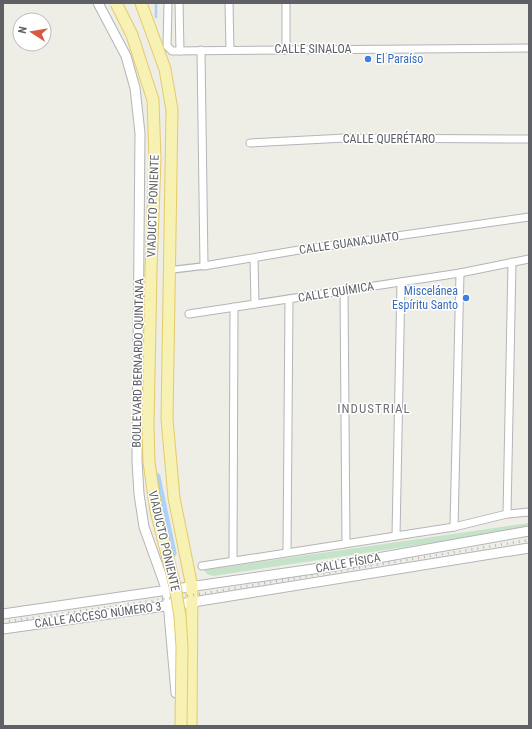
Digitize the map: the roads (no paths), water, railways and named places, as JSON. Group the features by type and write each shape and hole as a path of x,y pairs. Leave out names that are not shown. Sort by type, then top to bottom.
{"main road":[{"name":"VIADUCTO PONIENTE","path":"116,3 132,35 153,100 155,159 151,270 148,426 149,462 156,511 175,586 180,616 182,647 181,726"},
{"path":"141,3 165,69 172,110 167,419 174,498 192,587 191,726"}],"street":[{"name":"BOULEVARD BERNARDO QUINTANA","path":"98,3 126,56 135,88 140,133 137,468 144,527 167,590 176,681 176,726"},
{"name":"CALLE SINALOA","path":"168,3 167,46 169,50 529,48"},
{"path":"180,3 180,51"},
{"path":"229,3 230,50"},
{"path":"286,3 286,50"},
{"path":"202,50 204,266"},
{"name":"CALLE QUERÉTARO","path":"250,142 345,138 529,139"},
{"name":"CALLE GUANAJUATO","path":"170,270 254,259 299,250 529,218"},
{"name":"CALLE QUÍMICA","path":"190,314 460,274 529,258"},
{"path":"254,259 254,304"},
{"path":"507,514 512,262"},
{"path":"454,527 460,274"},
{"path":"396,536 401,282"},
{"path":"344,290 346,543"},
{"path":"287,552 289,299"},
{"path":"233,560 234,307"},
{"name":"CALLE FÍSICA","path":"202,566 454,527 507,514 529,512"},
{"name":"CALLE FÍSICA","path":"167,590 327,567 529,531"},
{"name":"CALLE ACCESO NÚMERO 3","path":"3,628 193,602 529,548"},
{"name":"CALLE ACCESO NÚMERO 3","path":"3,614 167,590"}],"waterway":[{"path":"156,3 156,17"},
{"path":"156,477 172,553"}],"railway":[{"path":"3,622 193,595 529,540"}],"place":[{"name":"El Paraíso","path":"368,59"},
{"name":"Miscelánea Espíritu Santo","path":"466,298"}],"district":[{"name":"INDUSTRIAL","path":"374,408"}]}
